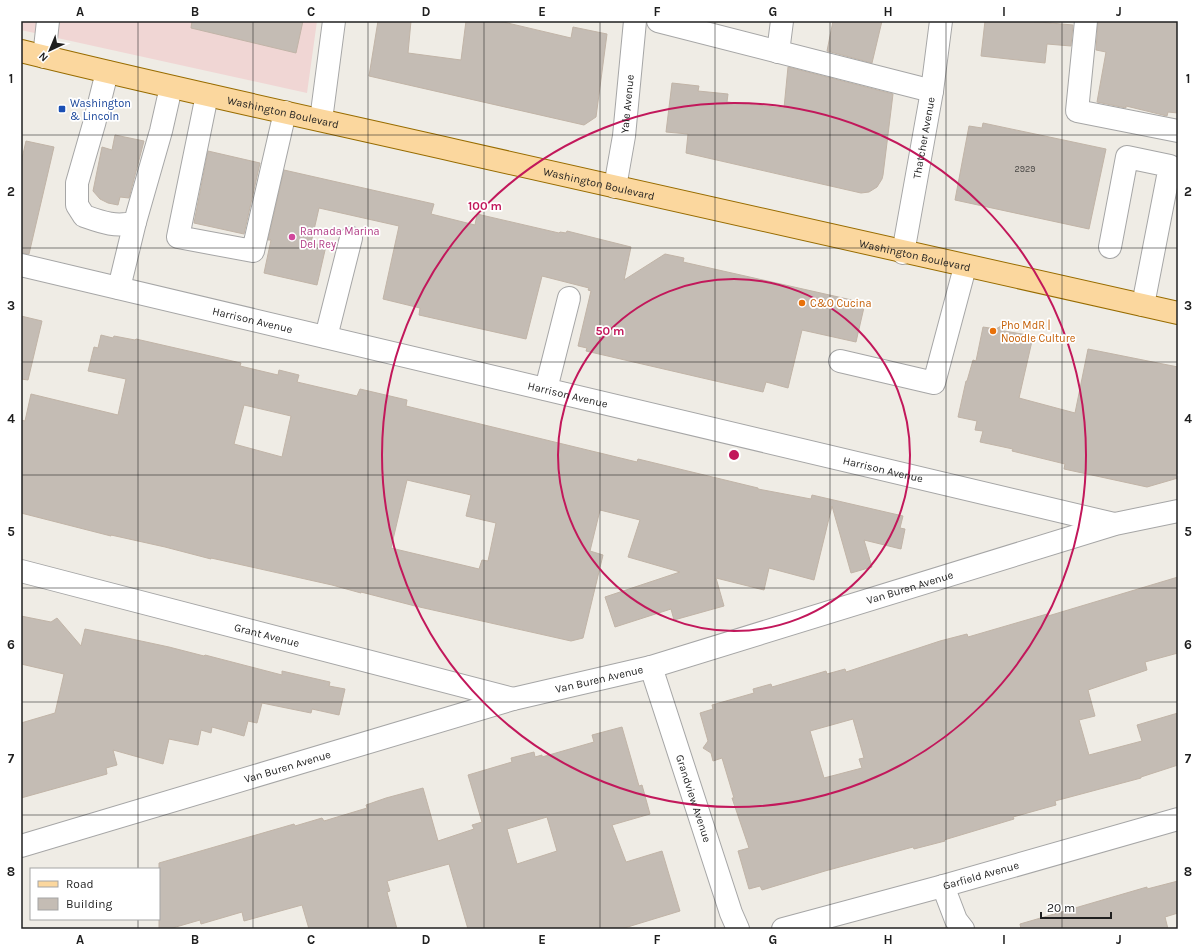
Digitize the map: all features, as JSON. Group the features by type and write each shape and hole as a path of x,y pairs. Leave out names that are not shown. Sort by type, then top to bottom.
{"main road":[{"name":"Washington Boulevard","path":"21,51 171,87 903,253 1178,313"}],"street":[{"path":"44,57 48,21"},
{"path":"321,120 334,21"},
{"name":"Yale Avenue","path":"615,187 624,136 635,21"},
{"path":"658,21 932,91"},
{"path":"778,52 782,21"},
{"name":"Thatcher Avenue","path":"903,253 932,91 941,21"},
{"path":"1086,21 1077,111 1178,131"},
{"path":"107,72 77,183 77,204 84,216 108,224 126,225 135,222"},
{"path":"119,288 135,222 161,131 171,87"},
{"path":"207,95 178,237 253,251 285,112"},
{"path":"1110,247 1127,157 1170,166 1143,305"},
{"path":"326,337 351,238"},
{"name":"Harrison Avenue","path":"21,265 1115,524"},
{"path":"840,361 934,383 966,267"},
{"path":"546,390 569,298"},
{"name":"Van Buren Avenue","path":"21,846 513,699 651,667 1115,524 1178,512"},
{"name":"Grant Avenue","path":"21,571 513,699"},
{"name":"Grandview Avenue","path":"651,667 731,913 738,929"},
{"name":"Garfield Avenue","path":"783,929 943,886 1178,819"},
{"path":"943,886 956,920 963,929"}],"shaded area":[{"path":"21,21 317,21 307,93 21,30"}],"building":[{"path":"192,21 303,21 296,53 191,28"},
{"path":"378,21 411,21 408,53 461,60 466,21 499,21 571,38 573,27 607,34 596,117 584,125 369,76"},
{"path":"833,21 882,21 872,63 827,51"},
{"path":"985,21 1028,21 1073,25 1071,46 1047,44 1045,63 981,56"},
{"path":"1098,21 1178,21 1178,113 1168,112 1167,116 1126,106 1126,108 1097,102 1106,52 1096,50"},
{"path":"788,67 893,94 883,175 877,187 869,192 861,193 686,153 688,134 666,132 672,83 699,86 698,91 728,94 727,102 784,108"},
{"path":"983,123 1106,149 1089,229 955,200 969,126 982,128"},
{"path":"115,135 144,141 129,198 120,197 118,205 108,203 100,199 93,191 102,147 112,150"},
{"path":"26,141 54,147 29,254 21,253 21,163"},
{"path":"208,151 260,163 244,234 194,223"},
{"path":"284,170 434,204 431,214 475,225 477,214 559,233 566,233 567,231 631,247 624,280 665,254 684,258 683,262 865,303 856,342 802,330 788,388 766,382 763,392 586,351 587,348 578,346 591,291 588,290 589,288 542,276 526,339 419,315 420,308 383,299 399,226 319,208 311,243 326,246 317,285 264,273 271,240 268,240"},
{"path":"21,316 42,321 28,380 21,379"},
{"path":"1001,326 1004,331 1028,335 1032,341 1019,398 1075,413 1088,349 1178,367 1178,478 1147,487 1064,469 1065,464 1012,451 1013,449 980,442 983,431 975,430 977,421 958,417 966,381 973,360 976,361 983,327 996,329"},
{"path":"101,335 113,338 114,336 136,339 241,363 240,366 278,375 279,370 299,375 297,382 357,396 360,389 407,400 406,406 637,462 638,459 758,489 811,499 812,495 903,516 900,528 905,529 901,549 864,540 872,567 851,573 832,506 814,580 769,568 764,590 716,578 724,606 674,620 671,609 615,627 605,597 680,572 628,557 640,520 600,510 590,551 603,555 583,638 571,641 415,606 332,585 111,536 21,513 21,420 25,421 31,394 118,415 126,379 88,371 94,347 98,348","holes":["244,405 291,416 282,457 234,444","407,480 471,495 466,516 496,523 488,561 482,560 479,569 391,548"]},
{"path":"1178,577 1178,653 1145,662 1147,670 1088,690 1095,716 1079,720 1089,755 1142,741 1137,725 1178,713 1178,765 1141,778 1055,801 1056,805 1013,817 1014,819 944,840 945,841 914,849 913,847 762,890 760,886 749,889 738,851 749,848 732,798 734,798 722,758 713,761 711,753 703,748 708,741 700,713 713,709 712,705 754,693 753,689 771,684 772,687 826,671 827,674 845,669 846,672 940,641 967,634 968,637 1047,614 1048,616","holes":["853,719 864,758 859,759 862,768 824,778 810,731"]},
{"path":"21,616 51,622 57,618 81,646 85,629 205,655 282,675 282,671 330,682 329,686 345,689 339,715 312,709 311,713 262,703 257,723 248,721 244,736 212,727 211,733 201,730 198,745 169,739 163,764 113,750 117,765 106,768 107,774 21,798 21,723 55,713 64,674 21,664"},
{"path":"622,727 639,786 642,785 650,814 612,825 626,862 662,851 680,911 621,929 468,929 449,864 387,881 390,891 387,892 397,929 309,929 302,905 244,921 242,912 201,924 200,920 169,929 159,929 159,863 294,824 295,826 322,818 324,821 367,808 366,805 386,798 423,788 438,841 474,829 472,825 482,822 468,775 512,762 511,758 534,752 535,757 542,755 542,757 594,742 592,735","holes":["547,817 557,851 517,864 507,829"]},
{"path":"1178,881 1178,913 1165,917 1168,929 1021,929 1020,924 1147,887 1147,889"}],"place":[{"name":"Washington & Lincoln","path":"62,109"},
{"name":"Ramada Marina Del Rey","path":"292,237"},
{"name":"C&O Cucina","path":"802,303"},
{"name":"Pho MdR | Noodle Culture","path":"993,331"}]}
